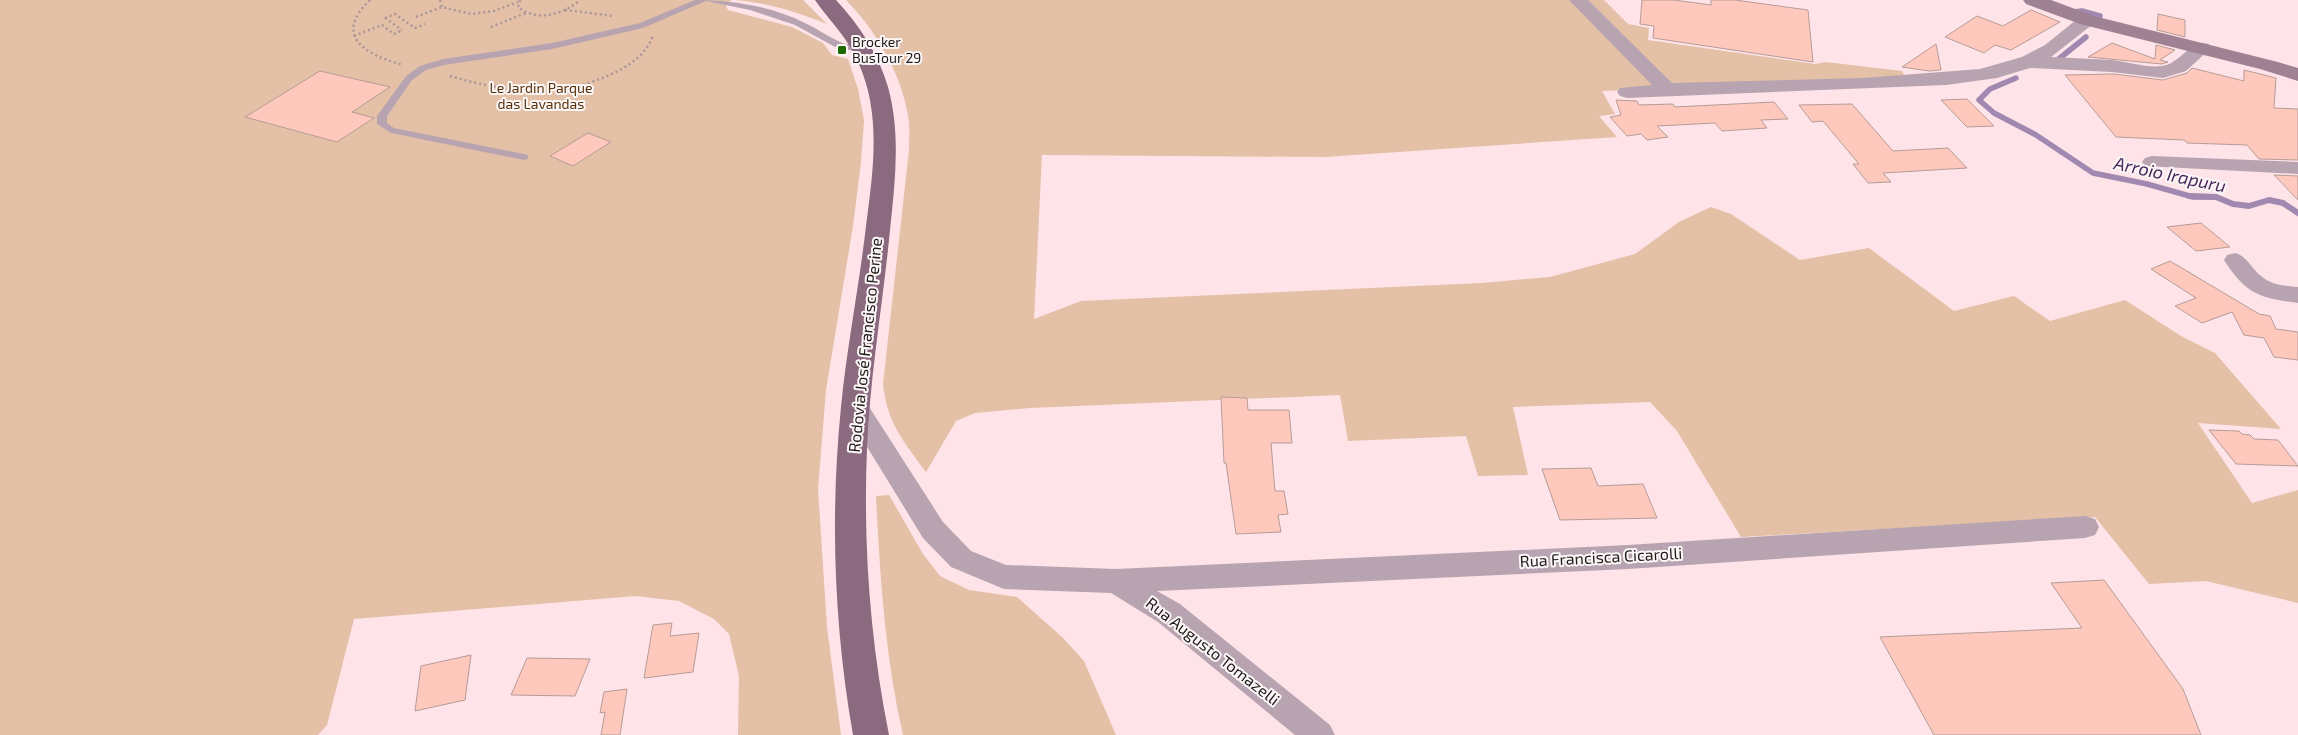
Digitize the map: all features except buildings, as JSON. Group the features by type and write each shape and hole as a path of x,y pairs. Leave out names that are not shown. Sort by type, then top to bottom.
{"main road":[{"name":"Rodovia José Francisco Perine","path":"825,0 848,27 862,49 874,75 882,101 886,153 856,406 851,494 852,573 859,664 871,735"},
{"path":"2033,0 2087,20 2298,74"}],"street":[{"path":"1578,0 1668,89"},
{"path":"1627,92 1668,89 1828,86 1938,80 1992,72 2027,62 2054,48 2087,20"},
{"path":"2027,62 2112,66 2163,72 2179,67 2202,48"},
{"path":"2152,162 2298,168"},
{"path":"2235,260 2246,277 2266,290 2298,295"},
{"name":"Rua Augusto Tomazelli","path":"856,406 934,530 961,559 1004,577 1116,581 1170,613 1320,735"},
{"name":"Rua Francisca Cicarolli","path":"1116,581 1638,556 2085,527"}],"lane":[{"path":"524,158 391,130 382,124 382,116 409,78 423,68 443,62 552,46 643,25 702,0"},
{"path":"709,0 752,8 778,16 798,23 840,46 862,49"}],"path":[{"path":"370,0 360,8 356,15 353,26 354,36 361,46 385,61 423,68 496,88 539,94 565,91 611,75 639,57 650,45 654,33 643,25"},
{"path":"440,0 442,7"},
{"path":"354,36 382,25 394,34 403,30 385,18 395,14 415,28 425,24 416,18 442,7 471,14 494,11 519,1 521,11 545,15 564,10 580,0"},
{"path":"564,10 619,18"},
{"path":"491,27 526,13"}],"green space":[{"name":"Le Jardin Parque das Lavandas","path":"0,0 732,0 725,4 728,10 792,27 823,43 832,55 848,59 858,89 864,120 853,226 826,390 818,489 827,627 841,735 738,735 739,676 729,634 714,619 679,601 635,596 354,619 327,725 318,735 0,735"},
{"path":"736,0 803,0 827,24 782,9"},
{"path":"846,0 1604,0 1628,24 1649,28 1648,40 1815,64 1826,62 1902,71 1905,77 1842,82 1602,91 1615,114 1599,116 1617,137 1325,157 1042,155 1034,319 1081,301 1482,283 1550,277 1635,254 1679,222 1711,207 1731,214 1800,260 1869,248 1954,311 2014,296 2050,321 2125,300 2181,336 2215,353 2281,429 2198,423 2252,503 2298,490 2298,603 2206,581 2149,584 2095,517 1741,537 1677,431 1650,402 1513,407 1528,475 1478,476 1466,436 1348,441 1340,395 1030,408 975,413 956,421 926,472 904,441 893,421 888,410 883,384 909,150 908,115 893,67 877,38"},
{"path":"889,495 923,554 940,576 969,590 1017,597 1063,638 1084,661 1116,735 903,735 888,646 876,496"}],"waterway":[{"name":"Arroio Irapuru","path":"2073,12 2082,11 2100,16"},
{"name":"Arroio Irapuru","path":"2055,62 2086,37"},
{"name":"Arroio Irapuru","path":"2016,78 1990,89 1979,100 1994,113 2036,135 2093,173 2147,184 2190,196"},
{"name":"Arroio Irapuru","path":"2190,196 2216,197"},
{"name":"Arroio Irapuru","path":"2190,196 2216,197"},
{"name":"Arroio Irapuru","path":"2216,197 2233,204 2249,206 2269,200 2283,203 2298,213"}],"place":[{"name":"Brocker BusTour 29","path":"842,50"}]}
